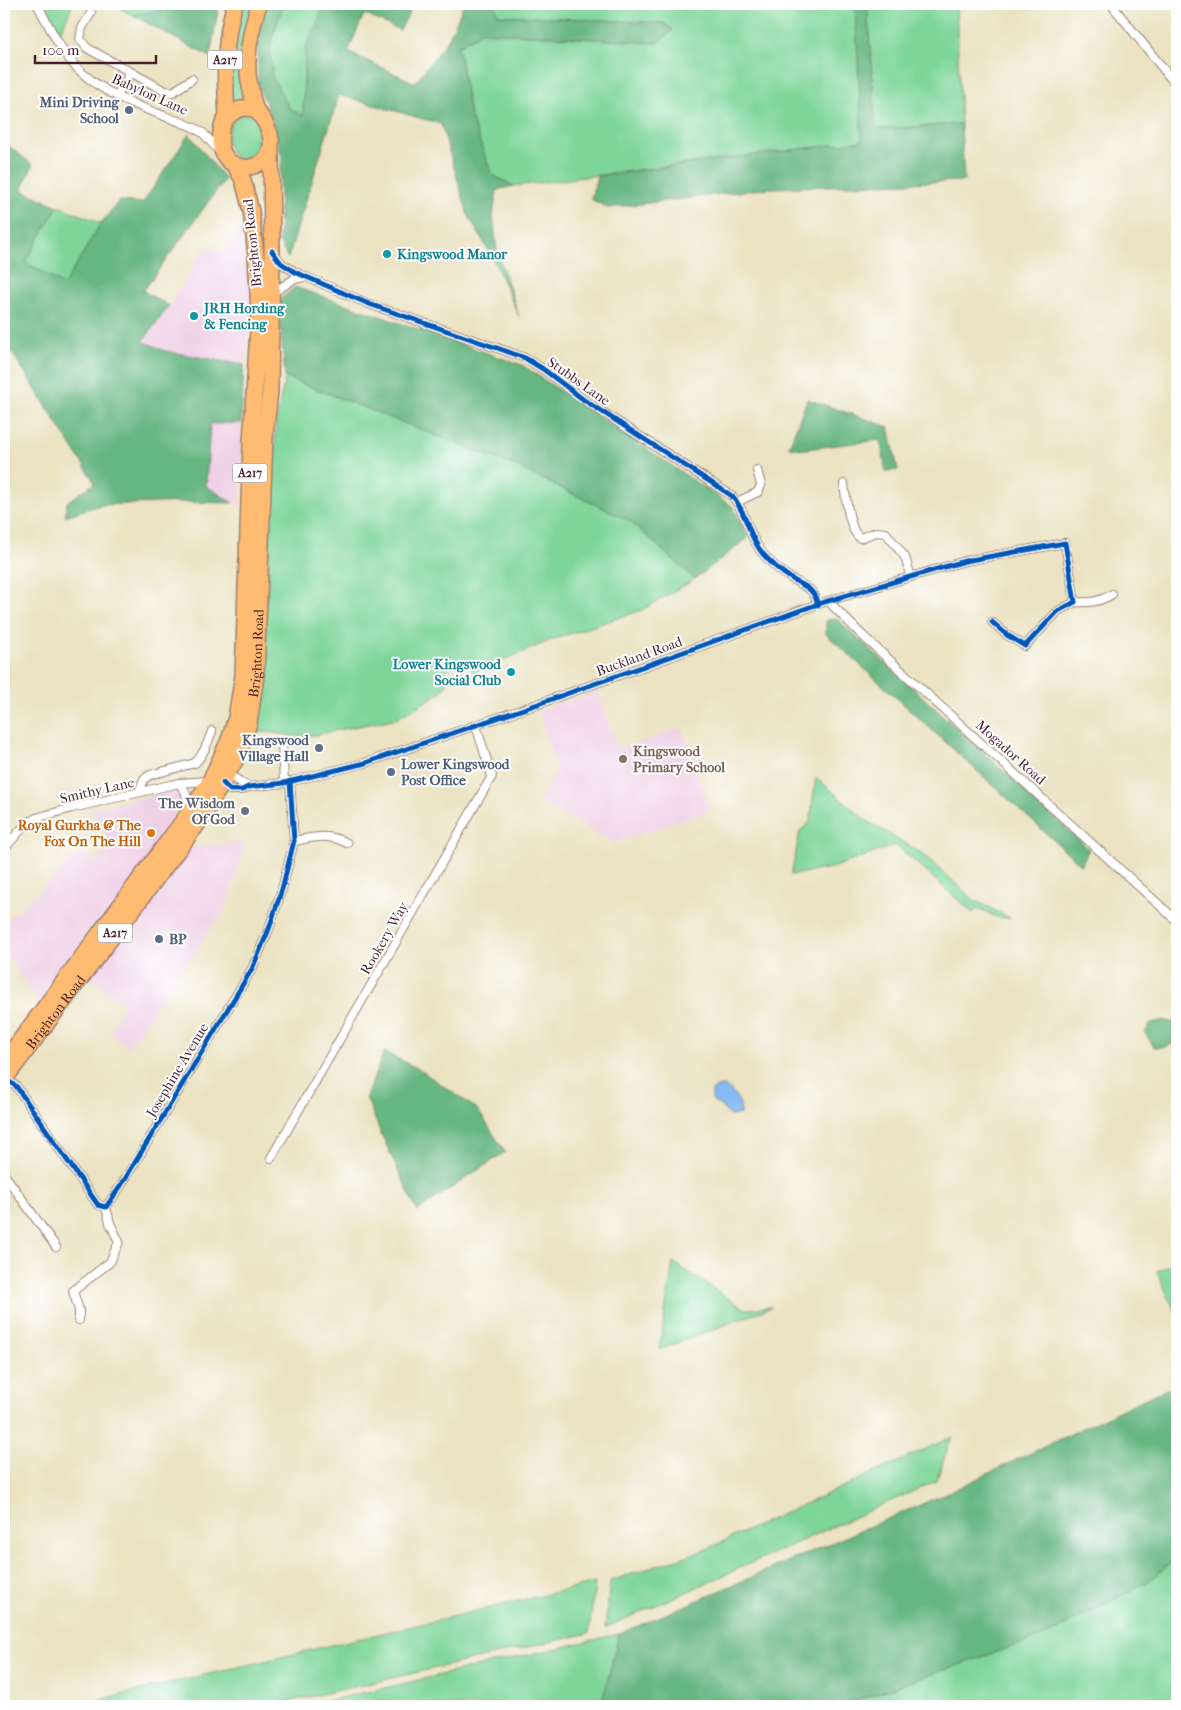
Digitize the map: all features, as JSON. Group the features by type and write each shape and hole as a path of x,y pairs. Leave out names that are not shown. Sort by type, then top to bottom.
{"highway":[{"name":"A217","path":"231,162 222,150 220,136 225,121 224,70 226,42 235,4"},
{"name":"A217","path":"260,4 254,18 248,55 248,72 255,109 264,120 269,131 271,148"},
{"path":"225,121 237,110 255,109"},
{"path":"231,162 246,168 256,166 264,162 271,148"},
{"name":"Brighton Road","path":"4,1062 191,810 239,754 249,723 256,676 265,437 270,391 271,148"},
{"name":"Brighton Road","path":"4,1080 202,818 216,782 236,718 243,675 250,448 259,314 256,256 251,211 243,180 231,162"}],"street":[{"name":"Babylon Lane","path":"37,4 75,65 94,82 117,96 193,127 203,133 231,162"},
{"path":"1111,4 1177,86"},
{"path":"91,13 82,28 80,39 87,48 165,91 173,92 192,79"},
{"path":"117,96 131,73"},
{"path":"203,133 225,121"},
{"name":"Stubbs Lane","path":"272,250 281,262 295,272 368,304 525,358 584,400 732,496 738,502"},
{"path":"271,294 294,279 306,277"},
{"path":"757,470 761,484 758,492 738,502 748,529 761,552 785,574 808,588 814,594 818,605"},
{"path":"844,484 851,524 856,535 860,538 876,532 886,534 905,558 911,577"},
{"name":"Buckland Road","path":"216,782 230,790 242,790 248,787 287,782 364,763 476,726 818,605 965,561 1065,543 1075,602"},
{"path":"992,622 1024,646 1058,611 1075,602 1088,603 1103,600 1112,594"},
{"name":"Mogador Road","path":"830,601 863,636 1177,921"},
{"name":"Rookery Way","path":"271,1158 492,776 476,726"},
{"path":"139,792 144,780 150,775 195,762 200,758 212,731"},
{"name":"Josephine Avenue","path":"106,1207 122,1184 252,969 269,929 282,889 294,841 282,742"},
{"name":"Smithy Lane","path":"4,849 30,820 72,808 180,783 216,782"},
{"path":"180,783 188,796 191,810"},
{"path":"294,841 322,836 336,838 347,843"},
{"path":"4,1080 16,1086 98,1205 106,1207 119,1242 110,1262 73,1291 79,1310 79,1320"},
{"path":"4,1174 56,1247"}],"shaded area":[{"path":"246,227 252,303 244,365 164,351 143,341 169,306 205,247 222,251"},
{"path":"241,423 240,507 206,486 210,424"},
{"name":"Kingswood Primary School","path":"598,691 618,749 682,728 710,810 614,843 539,801 557,769 538,711"},
{"path":"176,789 182,792 184,798 167,825 186,848 245,842 226,907 128,1047 111,1032 125,1003 87,976 39,1004 4,951 4,922 23,907 82,850 96,862 111,843 89,811"}],"green space":[{"path":"43,4 73,4 59,35"},
{"path":"113,4 199,4 132,15"},
{"path":"199,4 219,4 210,57 132,15"},
{"path":"240,4 255,4 248,103 232,106 229,67"},
{"path":"267,4 283,4 270,45 272,76 289,108 303,116 305,49 325,4 414,4 400,30 364,14 348,52 415,83 449,38 464,4 495,4 498,15 663,23 673,30 658,43 481,32 458,46 470,115 492,175 514,186 497,190 493,215 497,251 519,316 490,253 468,215 441,124 339,95 288,258 279,242 282,157 271,116 258,85 258,35"},
{"path":"283,4 325,4 305,49 303,116 289,108 271,76 270,45"},
{"path":"495,4 855,4 863,141 514,186 492,175 470,115 458,46 481,32 658,43 673,30 663,23 498,15"},
{"path":"855,4 867,4 876,129 961,124 964,181 770,188 608,208 591,199 597,176 862,141"},
{"path":"867,4 956,4 961,124 876,129"},
{"path":"246,113 258,118 265,149 248,164 234,156 228,146 231,124 237,114"},
{"path":"189,134 225,179 143,291 169,306 143,341 165,351 244,365 241,423 210,424 206,486 233,503 188,502 100,505 65,516 67,502 95,483 13,354 4,343 4,142 33,165 21,190 58,206 25,262 64,285 101,223 119,201 143,203"},
{"path":"58,206 101,223 64,285 25,262"},
{"path":"295,287 522,365 733,507 748,538 695,579 630,521 513,465 285,377 278,301"},
{"path":"285,377 513,465 630,521 695,579 642,610 554,639 473,673 470,660 464,659 443,672 447,684 440,693 398,718 314,735 293,736 254,732 264,649 276,421"},
{"path":"807,399 889,427 898,470 886,471 880,440 805,449 789,447"},
{"path":"835,617 1089,849 1081,865 826,634 826,621"},
{"path":"816,777 865,820 923,854 974,900 1010,918 1000,918 977,909 973,913 896,845 831,868 791,875 800,831 810,822"},
{"path":"1165,1020 1174,1023 1176,1042 1165,1047 1154,1047 1145,1033 1151,1023"},
{"path":"384,1052 417,1068 477,1109 505,1152 417,1211 366,1097"},
{"path":"673,1262 745,1309 772,1307 659,1350"},
{"path":"1177,1262 1177,1316 1157,1271"},
{"path":"1177,1385 1177,1558 1147,1582 1049,1634 840,1706 601,1706 619,1634 943,1495"},
{"path":"952,1437 936,1481 605,1628 610,1581 702,1551"},
{"path":"1177,1558 1177,1706 840,1706 1049,1634 1147,1581"},
{"path":"595,1583 589,1633 270,1706 73,1706"},
{"path":"619,1634 602,1706 306,1706"}],"water":[{"path":"724,1086 737,1098 741,1110 740,1114 730,1116 712,1099 712,1091 717,1087"}],"cycle path":[{"path":"272,251 281,263 295,272 369,304 525,358 543,369 584,400 732,496 741,509 754,540 763,554 784,573 811,591 818,605"},
{"path":"223,783 230,790 242,790 248,787 284,783 365,763 538,704 821,603 965,561 1065,543 1075,602 1058,611 1025,646 1007,635 992,622"},
{"path":"5,1079 16,1086 98,1205 106,1207 122,1184 252,969 269,929 282,889 294,841 290,781"}],"place":[{"name":"Mini Driving School","path":"129,110"},
{"name":"Kingswood Manor","path":"387,254"},
{"name":"JRH Hording & Fencing","path":"194,316"},
{"name":"Lower Kingswood Social Club","path":"511,672"},
{"name":"Kingswood Village Hall","path":"319,748"},
{"name":"Kingswood Primary School","path":"623,759"},
{"name":"Lower Kingswood Post Office","path":"391,772"},
{"name":"The Wisdom Of God","path":"245,811"},
{"name":"Royal Gurkha @ The Fox On The Hill","path":"151,833"},
{"name":"BP","path":"159,939"}]}
